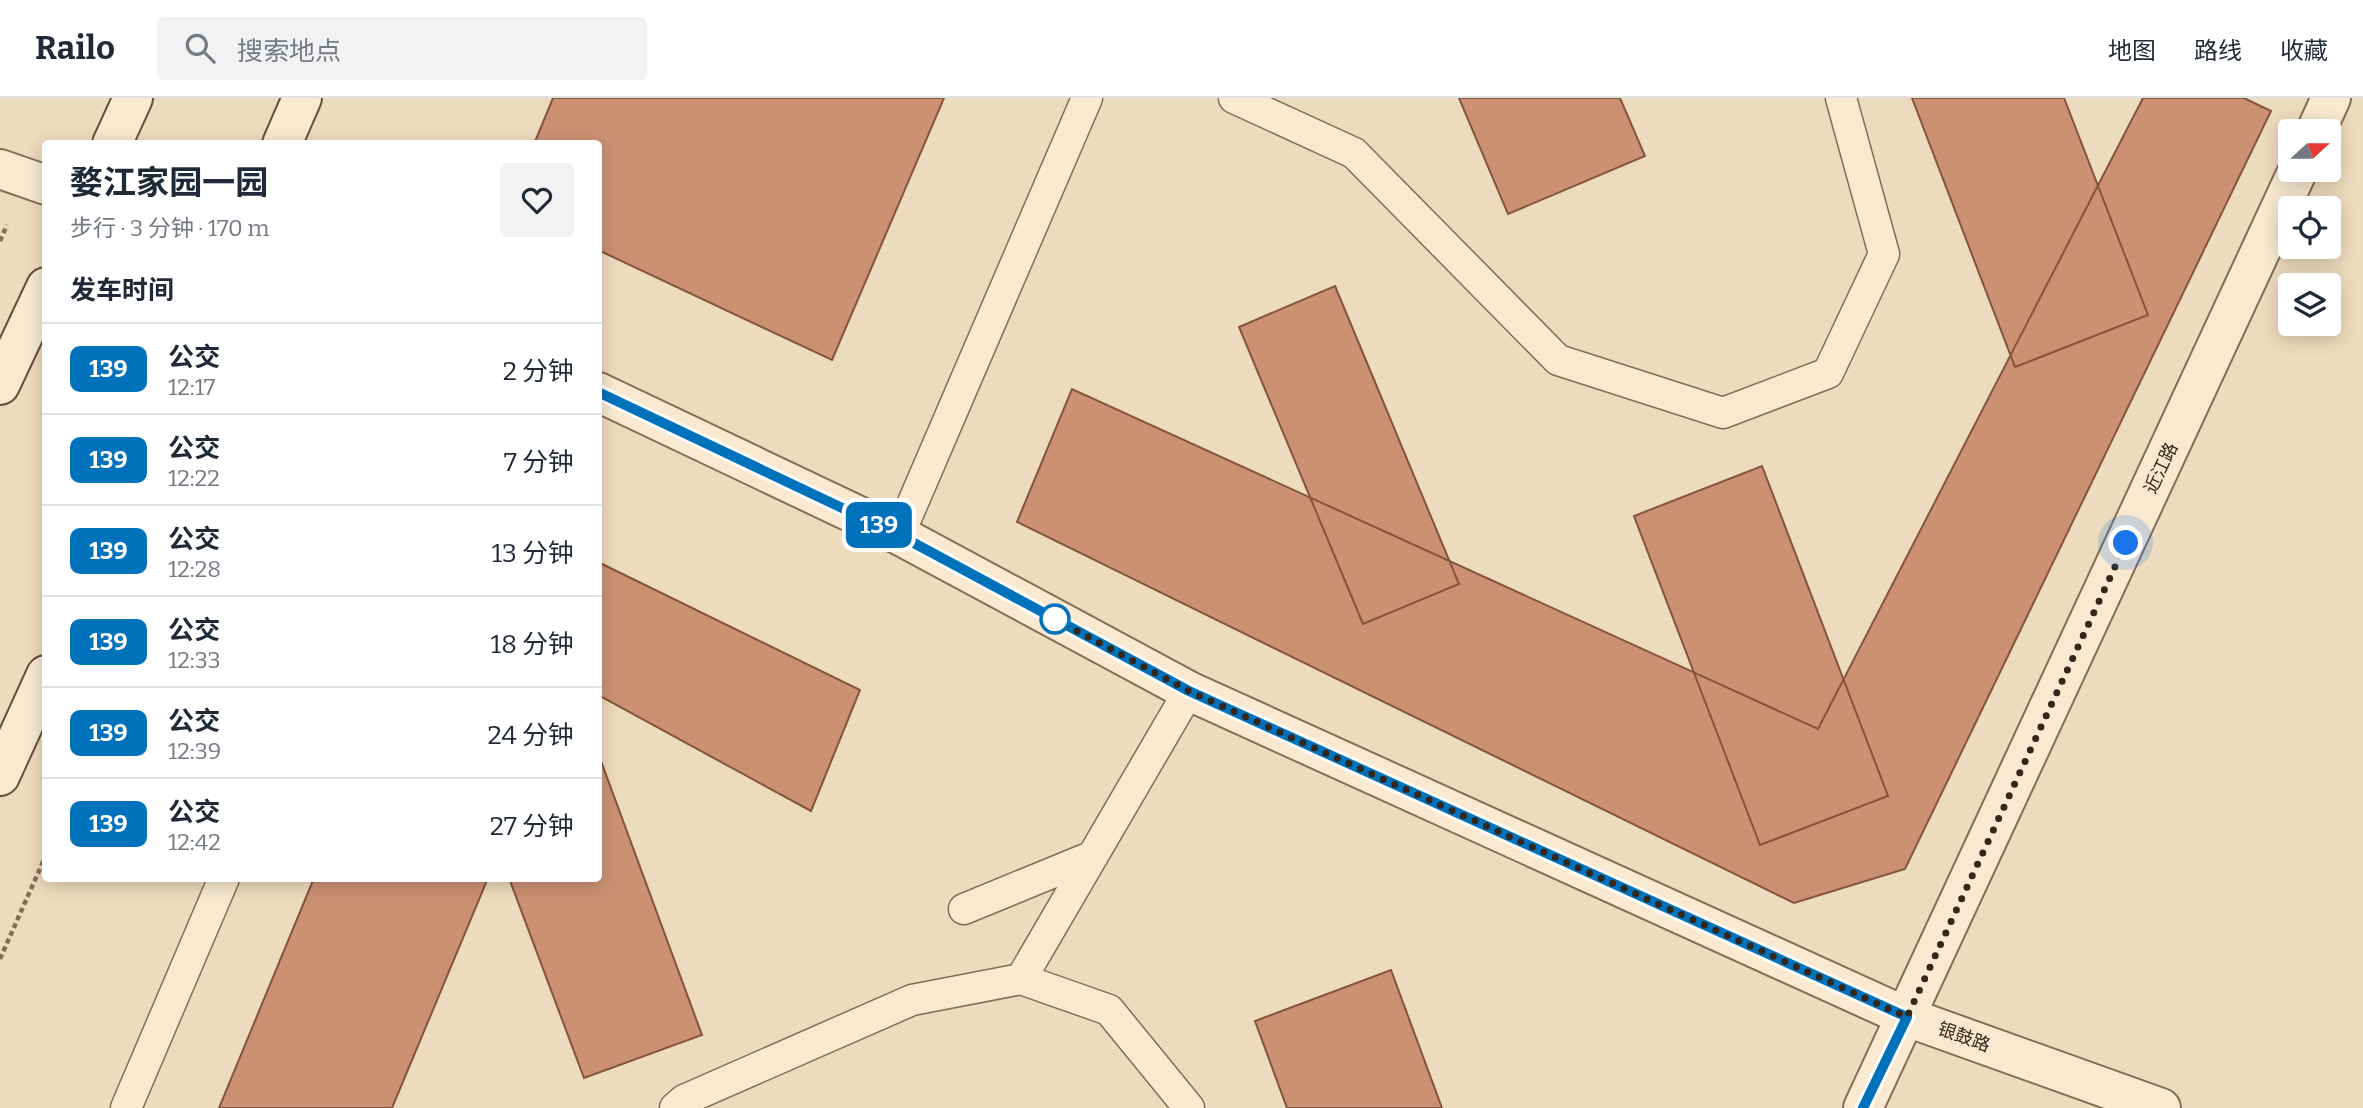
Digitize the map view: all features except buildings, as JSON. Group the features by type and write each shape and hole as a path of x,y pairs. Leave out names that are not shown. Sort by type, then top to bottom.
{"street":[{"path":"114,140 133,98"},
{"path":"284,140 302,98"},
{"path":"2321,119 2331,98"},
{"path":"0,169 42,184"},
{"name":"近江路","path":"1863,1108 2292,182"},
{"path":"0,385 42,296"},
{"name":"银鼓路","path":"602,394 899,535 1189,691 1907,1017 2161,1108"},
{"path":"0,776 42,684"}],"lane":[{"path":"899,535 1087,98"},
{"path":"1234,98 1354,153 1558,360 1723,413 1828,373 1884,254 1841,98"},
{"path":"1021,979 1189,691"},
{"path":"964,909 1093,856"},
{"path":"126,1108 222,882"},
{"path":"675,1108 684,1100 782,1055 912,1000 1021,979 1109,1010 1189,1108"}],"path":[{"path":"0,959 42,864"}],"bus line":[{"name":"139","path":"602,394 899,535 1189,691 1907,1017 1863,1108"}],"route":[{"path":"1055,619 1189,691 1907,1017 2126,543"}]}
